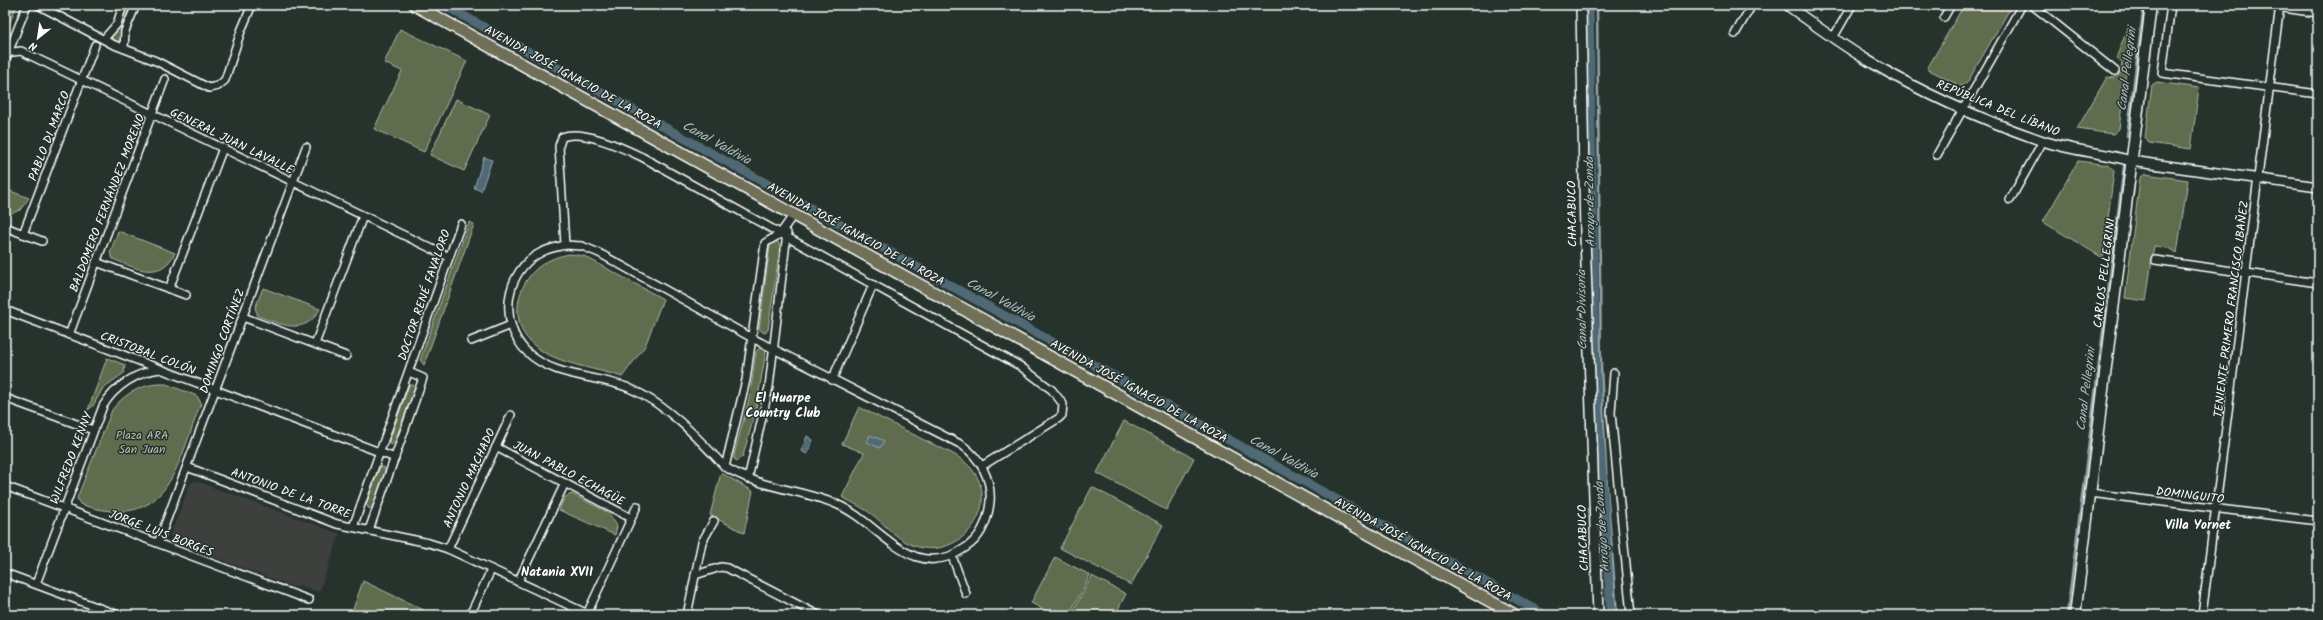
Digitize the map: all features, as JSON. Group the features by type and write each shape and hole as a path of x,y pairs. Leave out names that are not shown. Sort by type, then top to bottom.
{"main road":[{"name":"AVENIDA JOSÉ IGNACIO DE LA ROZA","path":"415,5 792,219 1515,615"},
{"name":"CARLOS PELLEGRINI","path":"2074,615 2151,5"}],"street":[{"path":"38,5 104,39 175,70 203,86 214,88 225,80 241,31 252,5"},
{"path":"104,39 117,24 123,5"},
{"path":"124,48 126,27 136,5"},
{"name":"CHACABUCO","path":"1581,5 1585,260 1598,615"},
{"path":"1735,34 1752,5"},
{"name":"REPÚBLICA DEL LÍBANO","path":"1787,5 1866,60 1909,84 1963,109 2043,141 2065,148 2110,154 2131,161 2318,187"},
{"path":"1833,38 1852,5"},
{"path":"1944,17 1951,5"},
{"path":"1937,155 2022,5"},
{"path":"2032,5 2115,71"},
{"path":"2171,5 2162,73 2318,94"},
{"path":"2264,5 2280,6 2318,13"},
{"name":"TENIENTE PRIMERO FRANCISCO IBAÑEZ","path":"2202,615 2280,6"},
{"path":"6,56 26,8"},
{"name":"PABLO DI MARCO","path":"23,234 95,45"},
{"name":"GENERAL JUAN LAVALLE","path":"6,56 22,51 448,257"},
{"name":"BALDOMERO FERNÁNDEZ MORENO","path":"69,335 165,79"},
{"path":"565,245 559,146 562,137 572,135 613,144 629,150 1020,366 1045,384 1060,398 1063,410 1059,418 982,466"},
{"path":"2010,200 2043,141"},
{"name":"DOMINGO CORTÍNEZ","path":"158,544 306,146"},
{"path":"169,289 223,148"},
{"path":"315,344 363,216"},
{"path":"748,479 769,387 783,235 792,219"},
{"name":"DOCTOR RENÉ FAVALORO","path":"353,527 461,224"},
{"path":"5,227 42,241"},
{"path":"725,467 744,391 765,243 783,235"},
{"path":"565,245 582,246 599,253 752,338 973,452 982,466 990,488 988,516 976,538 968,546 952,556 928,560 910,555 893,545 862,518 849,510 828,501 748,479 725,467 691,431 665,410 630,388 548,366 528,353 520,344 511,325 508,304 512,286 522,268 541,252 565,245"},
{"path":"2155,260 2318,283"},
{"path":"96,262 186,295"},
{"path":"832,380 873,285"},
{"name":"CRISTOBAL COLÓN","path":"5,310 394,458"},
{"path":"243,317 346,356"},
{"path":"471,341 511,325"},
{"name":"WILFREDO KENNY","path":"36,584 103,406 114,391 136,376 160,369"},
{"name":"DOCTOR RENÉ FAVALORO","path":"369,530 423,378 409,372"},
{"path":"1614,373 1611,413 1631,615"},
{"path":"5,398 93,430"},
{"name":"ANTONIO MACHADO","path":"448,549 511,416"},
{"name":"JUAN PABLO ECHAGÜE","path":"496,447 631,518"},
{"name":"ANTONIO DE LA TORRE","path":"187,467 337,524 448,549 588,614"},
{"path":"518,582 564,483"},
{"name":"JORGE LUIS BORGES","path":"5,486 310,600"},
{"name":"DOMINGUITO","path":"2090,493 2318,521"},
{"path":"588,614 637,506"},
{"path":"687,615 702,542 714,521"},
{"path":"952,556 966,594"},
{"path":"695,575 721,567 727,568 818,615"},
{"path":"470,615 491,570"},
{"path":"5,572 118,615"}],"shaded area":[{"path":"196,481 340,534 319,592 300,585 294,587 174,542 170,535 190,484"}],"green space":[{"path":"5,5 17,5 5,34"},
{"path":"127,5 132,5 121,30 121,40 116,43 111,38 120,24"},
{"path":"1964,5 2011,7 1967,83 1961,86 1927,69"},
{"path":"2128,28 2131,31 2119,129 2113,134 2077,129 2107,77 2114,78 2121,73 2122,63 2116,58"},
{"path":"400,29 467,61 424,152 374,129 402,71 384,63"},
{"path":"2157,82 2199,88 2191,149 2149,143 2145,138 2152,85"},
{"path":"456,99 490,115 464,171 430,155"},
{"path":"2078,161 2109,165 2114,171 2103,258 2043,222"},
{"path":"2145,174 2188,180 2177,253 2171,249 2154,246 2146,301 2125,298 2140,178"},
{"path":"5,189 29,198 20,210 5,216"},
{"path":"469,222 474,224 424,365 420,360"},
{"path":"118,231 175,253 169,262 155,270 138,269 130,266 113,259 110,253"},
{"path":"773,241 778,242 780,247 768,330 764,333 759,329 770,246"},
{"path":"570,254 584,256 663,299 645,346 622,377 575,365 559,359 544,352 531,343 522,331 518,315 518,304 524,285 537,268 549,260"},
{"path":"263,288 320,309 314,318 300,326 283,325 266,319 258,316 255,308"},
{"path":"760,347 766,351 756,409 743,456 737,461 734,459 734,455 750,395 756,352"},
{"path":"107,358 125,365 124,373 103,388 93,406 88,410"},
{"name":"Plaza ARA San Juan","path":"157,384 166,384 197,396 201,403 175,471 164,489 150,502 133,510 109,511 80,504 77,498 112,410 121,400 137,389"},
{"path":"409,385 413,385 415,388 394,443 391,445 389,442"},
{"path":"859,407 949,452 961,459 971,468 980,483 982,498 979,513 972,527 961,538 948,545 932,549 915,546 898,537 866,510 842,497 864,453 842,444"},
{"path":"1124,421 1194,458 1166,510 1097,473"},
{"path":"380,467 384,467 385,471 373,506 369,509 366,504"},
{"path":"721,473 753,491 744,533 710,515"},
{"path":"1092,487 1163,525 1131,585 1060,548"},
{"path":"572,494 609,513 617,526 615,535 559,510 565,497"},
{"path":"1055,557 1090,575 1069,615 1055,615 1031,603"},
{"path":"1092,576 1126,594 1115,615 1071,615"},
{"path":"363,581 434,615 351,615"}],"water":[{"path":"484,157 492,160 481,191 474,188"},
{"path":"870,435 884,441 880,448 867,442"},
{"path":"807,436 813,440 807,454 801,451"}],"waterway":[{"name":"Canal Valdivia","path":"444,5 1545,615"},
{"name":"Canal Divisoria","path":"1589,5 1595,366 1611,615"},
{"name":"Arroyo de Zonda","path":"1597,5 1601,368 1607,489 1617,615"},
{"name":"Canal Pellegrini","path":"2127,136 2144,5"},
{"name":"Canal Pellegrini","path":"2067,615 2124,166"}],"district":[{"name":"El Huarpe Country Club","path":"783,404"},
{"name":"Villa Yornet","path":"2198,524"},
{"name":"Natania XVII","path":"557,571"}]}
